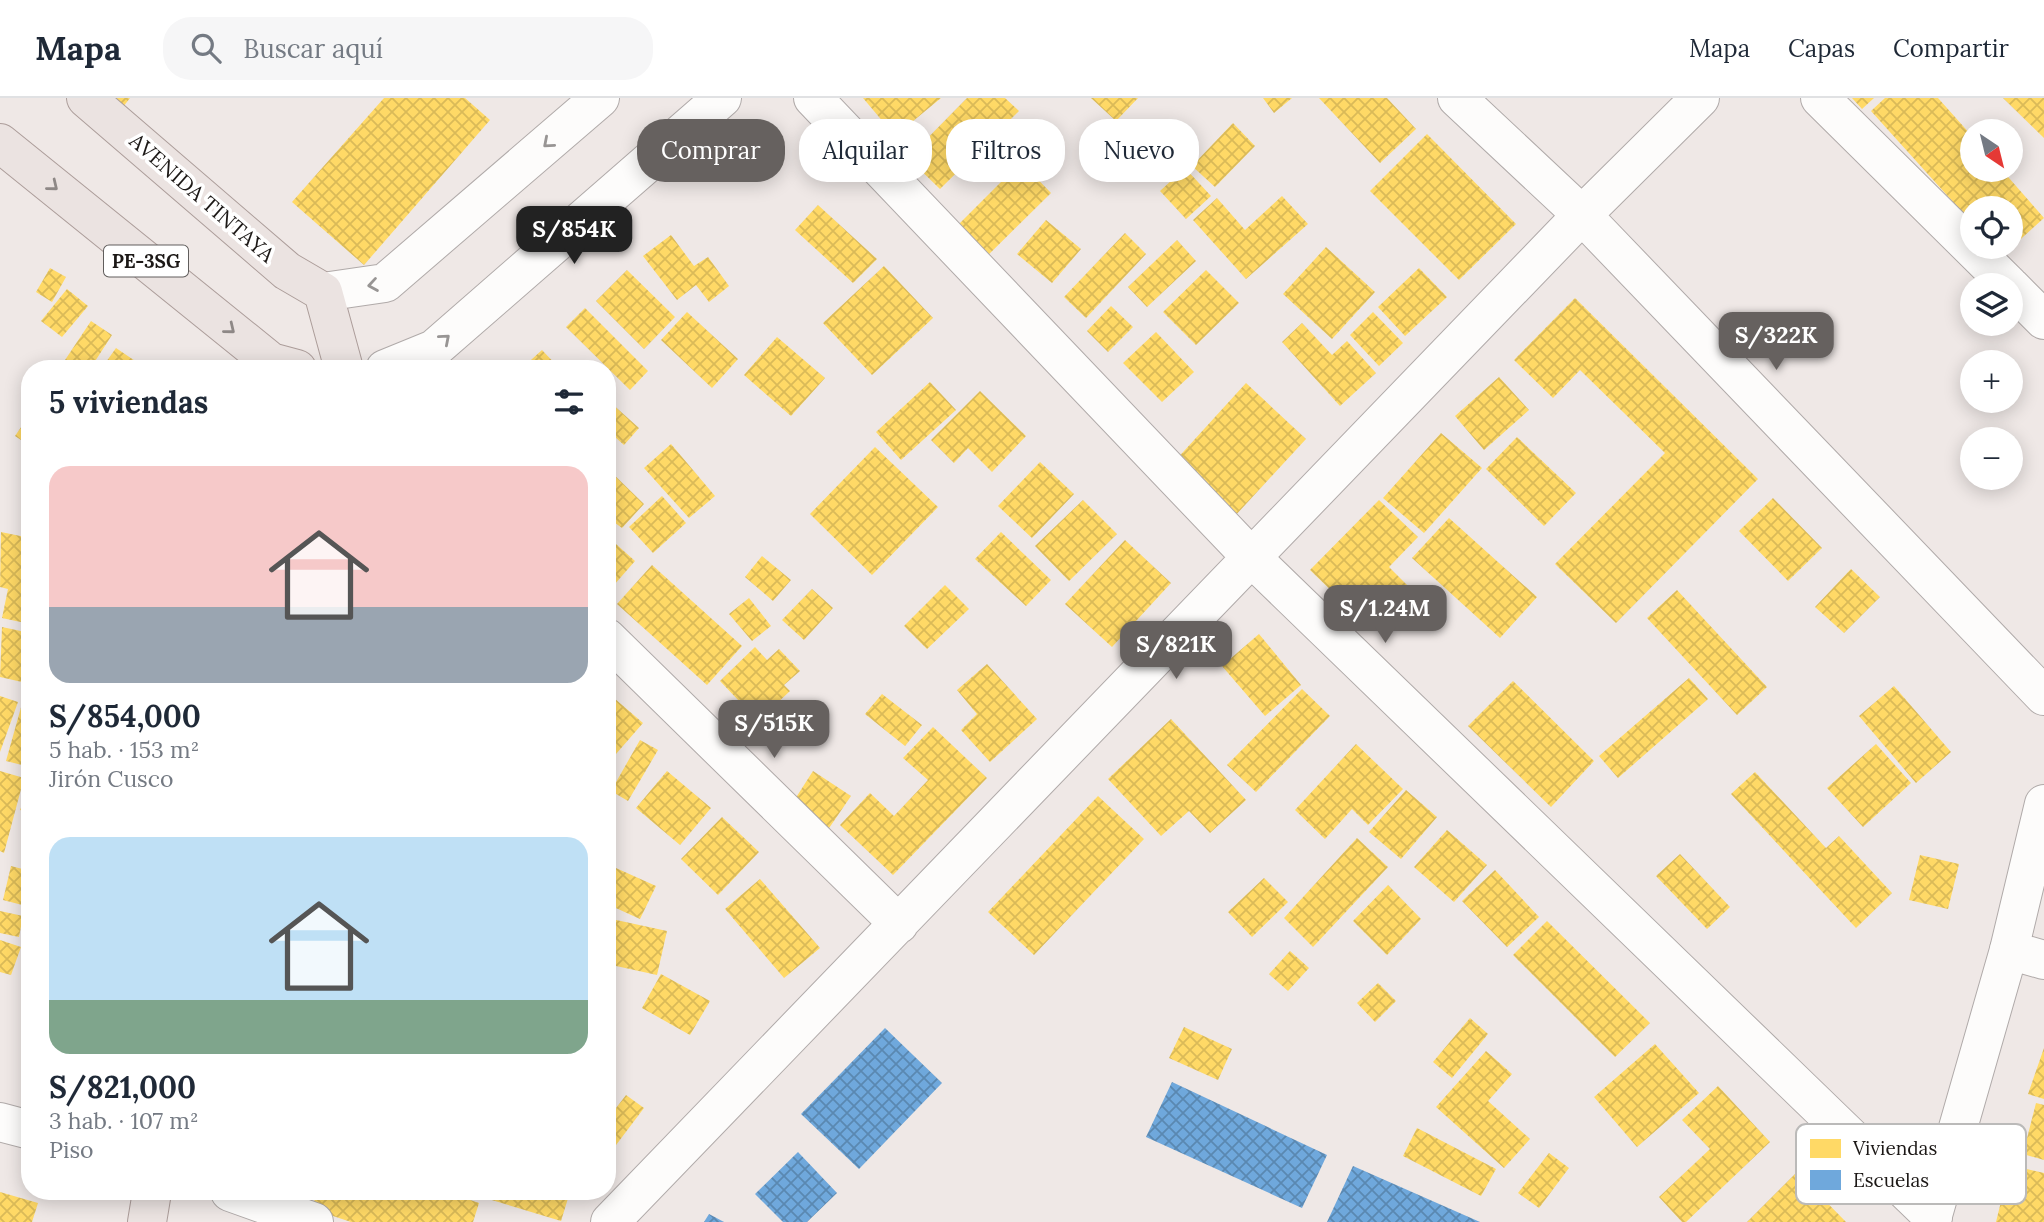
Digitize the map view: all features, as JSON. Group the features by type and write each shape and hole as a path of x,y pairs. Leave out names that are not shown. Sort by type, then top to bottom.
{"main road":[{"name":"AVENIDA TINTAYA","path":"86,98 286,271 323,292"},
{"name":"PE-3SG","path":"0,143 269,360"},
{"path":"323,292 342,360"},
{"path":"147,1222 151,1200"}],"street":[{"path":"323,292 386,283 600,98"},
{"path":"407,360 434,349 722,98"},
{"path":"813,98 1253,559 1833,1124"},
{"path":"1457,98 1582,215 2044,696"},
{"path":"610,1222 1253,559 1582,215 1700,98"},
{"path":"1820,98 1997,273"},
{"path":"2023,299 2044,320"},
{"path":"616,647 899,924"},
{"path":"1966,1124 2026,955 2044,804"},
{"path":"0,1122 21,1128"},
{"path":"252,1200 314,1222"},
{"path":"1916,1204 1932,1220"}],"building: Viviendas":[{"path":"92,98 130,98 116,116"},
{"path":"384,98 465,98 490,120 364,265 292,202"},
{"path":"863,98 941,98 916,119 881,119"},
{"path":"967,98 1005,98 1019,111 1011,119 946,119"},
{"path":"1091,98 1138,98 1118,119 1114,119"},
{"path":"1263,98 1292,98 1274,113"},
{"path":"1319,98 1387,98 1416,129 1380,163"},
{"path":"1852,98 1874,98 1862,109"},
{"path":"1885,98 1938,98 1960,123 1960,182 2012,182 2044,218 2023,237 2023,196 1960,196 1960,210 1871,111"},
{"path":"2003,98 2044,98 2044,138"},
{"path":"946,119 947,182 940,189 932,181 932,134"},
{"path":"1233,123 1255,146 1215,187 1199,172 1199,159"},
{"path":"1427,134 1516,224 1459,280 1370,191"},
{"path":"1001,182 1040,182 1051,193 976,267 946,237"},
{"path":"1170,182 1198,182 1211,196 1186,219 1160,191"},
{"path":"1282,196 1308,224 1246,279 1193,220 1217,198 1245,230"},
{"path":"818,205 877,259 853,283 795,230"},
{"path":"1046,220 1081,249 1052,283 1017,254"},
{"path":"1125,233 1146,254 1086,318 1064,297"},
{"path":"671,235 694,266 708,257 729,286 709,302 696,285 677,300 643,256"},
{"path":"1177,240 1196,261 1147,307 1128,287"},
{"path":"1326,247 1375,292 1332,339 1283,294"},
{"path":"884,266 933,318 872,375 823,323"},
{"path":"50,268 66,277 52,302 36,292"},
{"path":"1419,268 1447,297 1405,336 1378,307"},
{"path":"627,270 675,317 644,349 596,301"},
{"path":"1206,270 1239,303 1196,345 1163,312"},
{"path":"67,289 88,306 62,337 41,321"},
{"path":"1575,298 1758,479 1616,623 1555,564 1665,453 1580,370 1553,398 1514,360"},
{"path":"1111,306 1133,327 1108,352 1087,331"},
{"path":"585,308 648,371 630,390 616,376 616,360 600,360 566,327"},
{"path":"687,312 738,359 712,388 661,340"},
{"path":"1373,312 1403,343 1379,366 1350,335"},
{"path":"91,321 112,335 96,360 65,360"},
{"path":"1302,323 1332,355 1347,341 1376,373 1340,406 1282,342"},
{"path":"1156,332 1194,372 1162,402 1123,363"},
{"path":"777,337 825,378 791,416 744,375"},
{"path":"116,348 134,360 107,360"},
{"path":"542,350 551,360 531,360"},
{"path":"1499,377 1529,410 1484,450 1455,416"},
{"path":"930,382 956,410 901,460 876,432"},
{"path":"1246,383 1306,439 1234,517 1174,462"},
{"path":"980,391 1026,436 992,472 968,448 954,463 931,440"},
{"path":"616,407 639,428 624,445 616,438"},
{"path":"21,427 21,440 15,436"},
{"path":"1441,433 1482,468 1424,533 1383,498"},
{"path":"1517,437 1576,493 1544,526 1486,469"},
{"path":"671,444 715,496 689,518 644,468"},
{"path":"875,447 938,507 872,575 810,514"},
{"path":"1040,462 1074,494 1032,538 998,506"},
{"path":"616,477 644,504 622,528 616,524"},
{"path":"662,496 686,523 653,553 629,527"},
{"path":"1773,498 1822,548 1788,581 1739,531"},
{"path":"1083,500 1117,534 1069,581 1035,546"},
{"path":"1379,500 1418,537 1389,567 1412,590 1372,630 1310,570"},
{"path":"1449,518 1537,597 1500,638 1412,558"},
{"path":"1,532 21,536 21,622 2,618 8,589 0,587"},
{"path":"1001,532 1051,580 1026,606 975,559"},
{"path":"1125,540 1171,583 1112,647 1065,604"},
{"path":"616,544 635,561 616,583"},
{"path":"762,556 791,580 773,601 745,577"},
{"path":"652,565 742,646 707,685 617,604"},
{"path":"1851,569 1880,597 1844,633 1815,607"},
{"path":"945,585 969,609 927,649 904,626"},
{"path":"812,589 833,608 804,640 782,620"},
{"path":"1677,590 1767,687 1737,715 1647,618"},
{"path":"749,598 771,626 752,641 729,614"},
{"path":"2,627 21,631 21,682 0,677"},
{"path":"1259,634 1301,685 1265,716 1222,666"},
{"path":"755,647 767,660 779,649 800,671 784,685 790,691 758,721 720,681"},
{"path":"987,664 1037,719 990,762 961,730 977,714 957,690"},
{"path":"1689,678 1708,699 1618,778 1599,756"},
{"path":"1513,681 1594,761 1551,807 1468,726"},
{"path":"1894,686 1951,752 1916,783 1859,716"},
{"path":"1302,689 1330,716 1256,792 1227,765"},
{"path":"882,694 922,725 905,746 865,714"},
{"path":"0,696 18,702 0,752"},
{"path":"616,700 643,723 616,754"},
{"path":"21,707 21,765 6,761"},
{"path":"1171,719 1246,800 1210,833 1189,811 1161,836 1108,779"},
{"path":"933,727 987,778 893,875 840,825 870,793 894,816 928,780 903,758"},
{"path":"640,740 658,750 628,801 616,794 616,782"},
{"path":"1356,744 1403,789 1368,825 1352,809 1325,839 1295,810"},
{"path":"1876,744 1911,783 1863,827 1827,788"},
{"path":"0,771 21,777 21,789 4,853 0,851"},
{"path":"667,771 711,808 680,845 636,808"},
{"path":"813,771 851,796 825,834 788,810"},
{"path":"1755,772 1826,848 1839,836 1892,893 1856,928 1731,794"},
{"path":"1406,790 1437,817 1401,859 1369,832"},
{"path":"1098,796 1144,839 1034,955 988,912"},
{"path":"722,817 759,852 718,895 681,859"},
{"path":"1447,830 1487,865 1454,902 1414,867"},
{"path":"1357,838 1388,867 1313,947 1284,918"},
{"path":"1680,854 1730,907 1707,929 1656,876"},
{"path":"1920,855 1959,864 1948,909 1909,900"},
{"path":"11,866 21,869 21,905 3,900"},
{"path":"616,868 656,886 640,919 616,908"},
{"path":"1495,870 1539,917 1507,947 1462,901"},
{"path":"1264,878 1288,902 1252,937 1228,912"},
{"path":"760,879 820,948 784,978 725,909"},
{"path":"1388,885 1421,919 1387,955 1353,921"},
{"path":"0,911 21,916 19,937 0,933"},
{"path":"616,920 667,931 657,975 616,966"},
{"path":"1547,921 1650,1023 1615,1057 1513,955"},
{"path":"0,940 21,947 11,975 0,972"},
{"path":"1290,951 1309,968 1288,991 1269,974"},
{"path":"661,974 710,1001 690,1035 642,1008"},
{"path":"1378,983 1396,1001 1375,1022 1357,1003"},
{"path":"1470,1018 1488,1034 1452,1078 1433,1062"},
{"path":"1184,1027 1232,1049 1218,1080 1169,1058"},
{"path":"1655,1044 1699,1093 1637,1147 1594,1097"},
{"path":"2044,1048 2044,1099 2028,1094"},
{"path":"1486,1051 1512,1074 1488,1101 1530,1139 1504,1168 1436,1107"},
{"path":"1718,1086 1770,1142 1686,1222 1682,1222 1659,1197 1710,1149 1682,1120"},
{"path":"626,1095 644,1108 616,1145 616,1108"},
{"path":"2036,1103 2044,1105 2044,1160 2026,1155 2026,1142"},
{"path":"1417,1128 1496,1169 1481,1196 1403,1156"},
{"path":"1549,1153 1569,1168 1539,1208 1518,1193"},
{"path":"2026,1169 2044,1173 2044,1222 1996,1222 2000,1204 2026,1204"},
{"path":"1796,1173 1796,1204 1828,1204 1846,1222 1747,1222"},
{"path":"0,1192 38,1203 32,1222 0,1222"},
{"path":"315,1200 470,1200 479,1203 473,1222 351,1222 312,1209"},
{"path":"492,1200 568,1200 561,1221"}],"building: Escuelas":[{"path":"885,1028 942,1083 859,1169 801,1114"},
{"path":"1172,1082 1327,1155 1302,1208 1146,1137"},
{"path":"798,1152 837,1193 807,1222 783,1222 755,1194"},
{"path":"1353,1166 1480,1222 1327,1222"},
{"path":"709,1214 724,1222 704,1222"}]}
